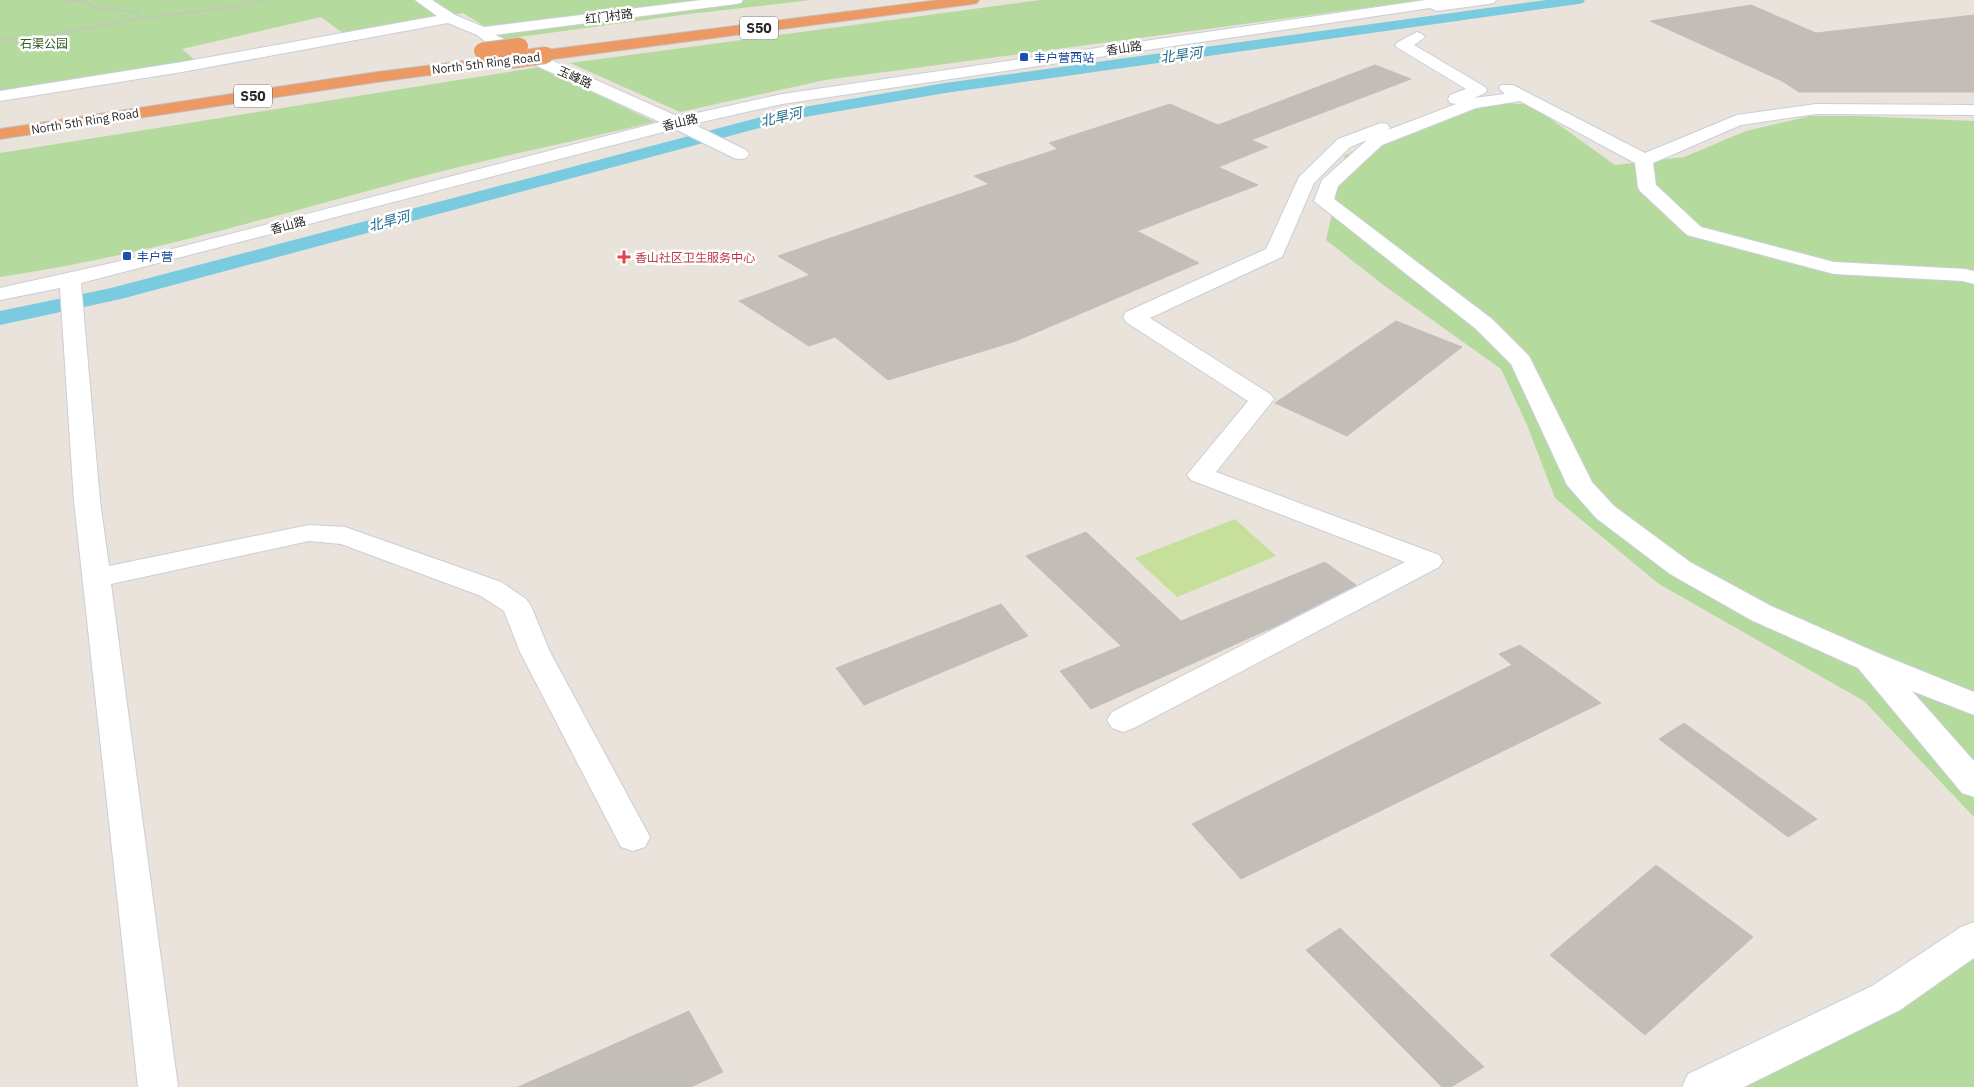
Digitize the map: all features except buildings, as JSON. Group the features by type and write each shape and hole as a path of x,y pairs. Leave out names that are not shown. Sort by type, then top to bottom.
{"highway":[{"name":"North 5th Ring Road","path":"0,120 352,68 877,0"},
{"name":"North 5th Ring Road","path":"0,134 367,79 972,0"}],"street":[{"name":"玉峰路","path":"422,0 450,18 482,32 493,41 684,126 740,154"},
{"name":"红门村路","path":"482,32 736,0"},
{"name":"香山路","path":"0,294 72,296 203,247 684,126 773,101 1455,0"},
{"name":"香山路","path":"1373,13 1400,12 1489,0"},
{"path":"1373,13 1644,160 1738,120 1816,110 1974,110"},
{"path":"0,96 182,67 450,18"},
{"path":"1123,720 1429,561 1200,474 1262,399 1134,317 1274,254 1306,181 1344,143 1479,90 1403,45 1405,31"},
{"path":"1523,96 1474,103 1376,141 1329,184 1324,201 1484,324 1522,361 1580,485 1606,512 1688,572 1761,613 1869,661 1974,704"},
{"path":"1644,160 1647,187 1694,231 1834,268 1965,275 1974,278"},
{"path":"72,296 87,501 158,1087"},
{"path":"96,578 309,533 345,536 491,589 516,606 535,652 633,837"},
{"path":"1869,661 1974,784"},
{"path":"1702,1087 1886,998 1974,938"}],"path":[{"path":"58,0 83,0"},
{"path":"0,39 47,36 140,18 236,7 263,0"},
{"path":"79,1 98,8 136,12 140,18"}],"green space":[{"name":"石渠公园","path":"0,0 812,0 689,14 505,39 463,13 344,34 321,17 182,49 197,62 0,94"},
{"path":"1040,0 1424,0 825,80 680,112 570,63"},
{"path":"540,67 655,122 435,173 204,235 102,259 0,277 0,153"},
{"path":"1492,103 1530,104 1615,165 1684,157 1746,131 1810,116 1974,121 1974,817 1864,701 1659,584 1555,498 1527,425 1501,369 1382,284 1326,240 1345,155"},
{"path":"1235,519 1276,556 1177,597 1135,558"},
{"path":"1974,935 1974,1087 1702,1087"}],"waterway":[{"name":"北旱河","path":"0,318 113,294 792,114 945,88 1578,0"}],"place":[{"name":"丰户营西站","path":"1024,57"},
{"name":"丰户营","path":"127,256"},
{"name":"香山社区卫生服务中心","path":"624,257"}]}
